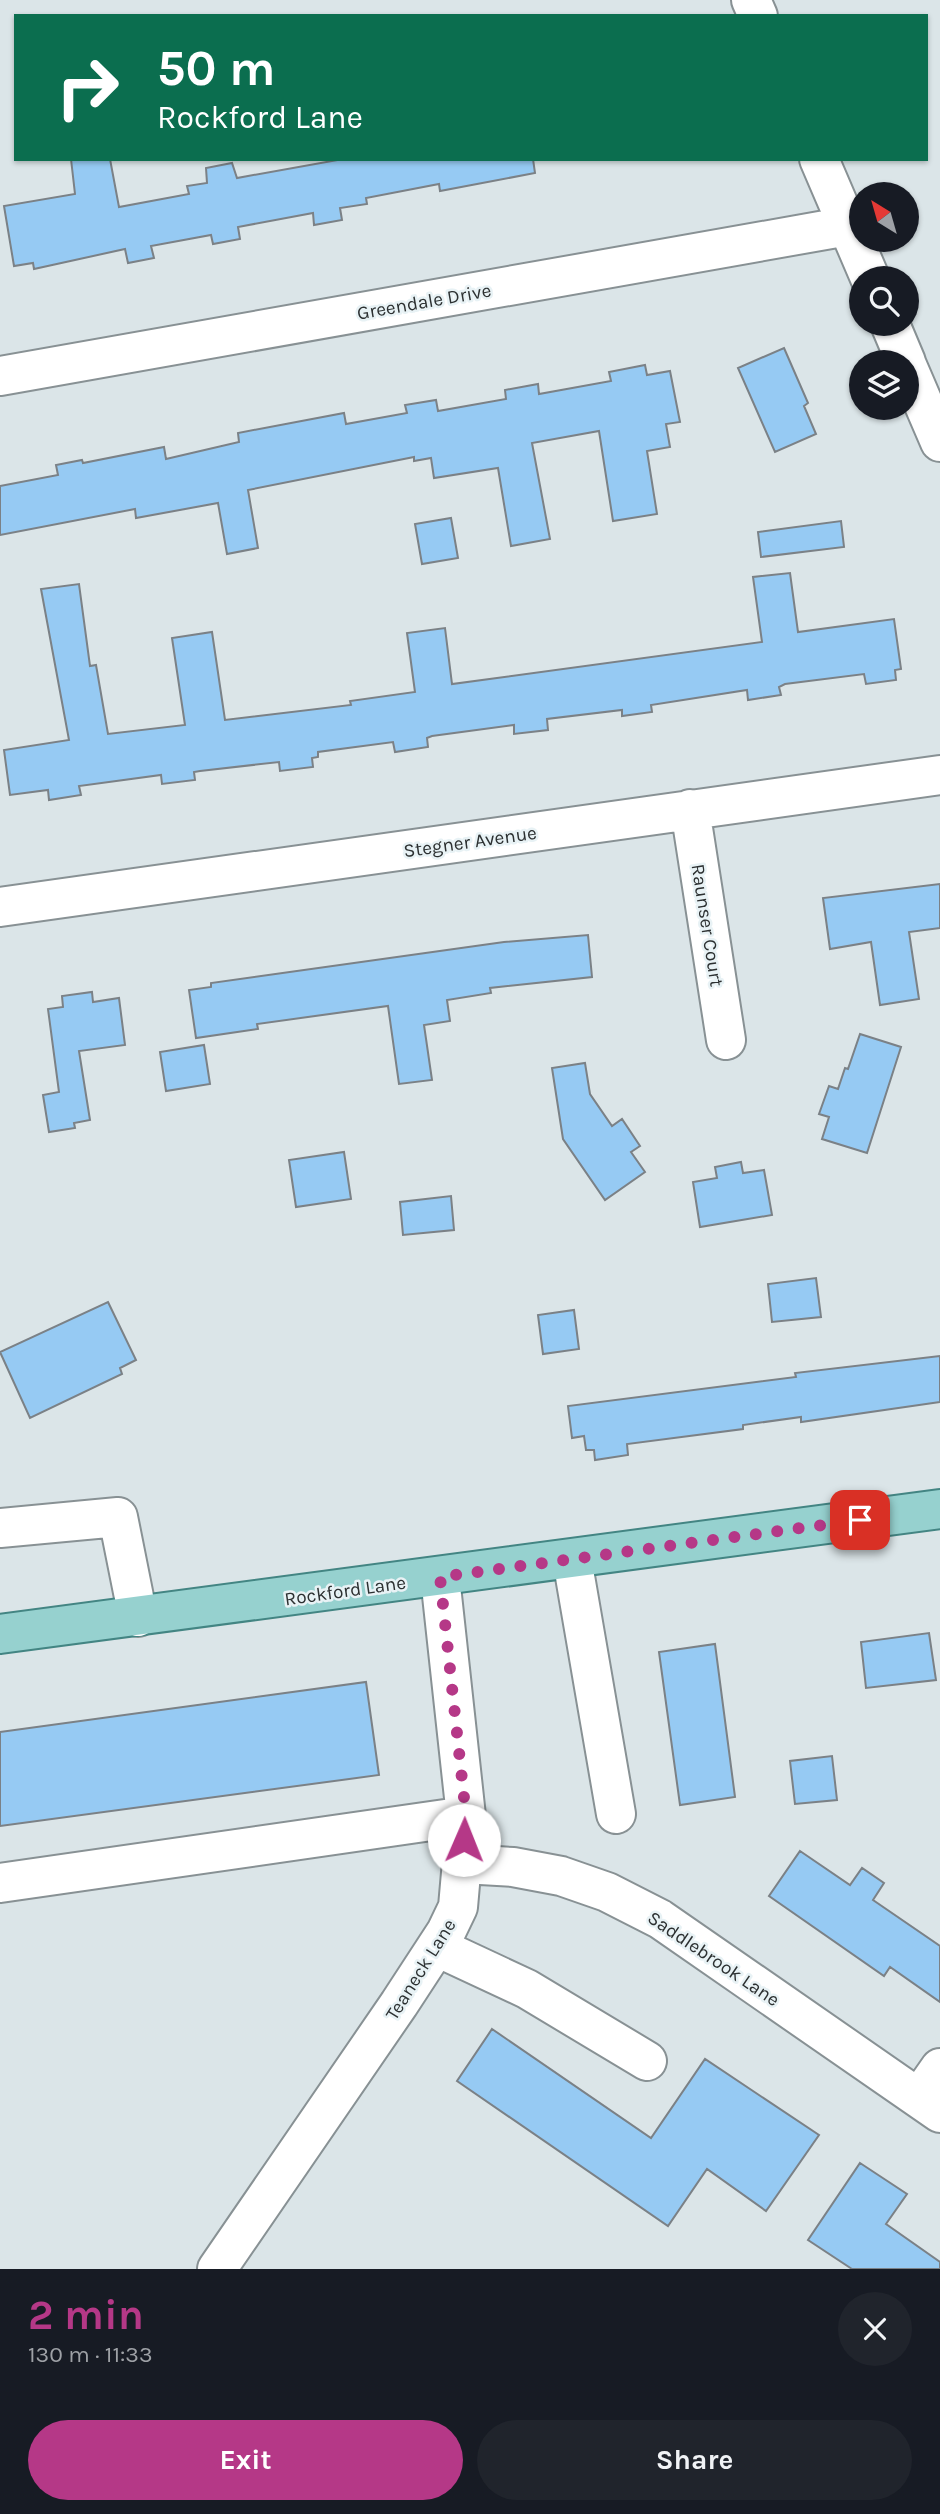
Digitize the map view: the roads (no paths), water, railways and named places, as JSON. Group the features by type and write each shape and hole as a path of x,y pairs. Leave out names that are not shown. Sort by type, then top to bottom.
{"main road":[{"name":"Rockford Lane","path":"0,1634 940,1509"}],"street":[{"path":"820,161 865,266"},
{"name":"Greendale Drive","path":"0,376 848,226"},
{"path":"919,393 940,442"},
{"name":"Stegner Avenue","path":"0,907 940,775"},
{"name":"Raunser Court","path":"690,809 726,1040"},
{"path":"0,1528 118,1517 138,1617"},
{"path":"572,1559 616,1814"},
{"name":"Teaneck Lane","path":"217,2269 437,1947 458,1907 466,1816 440,1577"},
{"path":"0,1883 466,1816"},
{"name":"Saddlebrook Lane","path":"463,1864 513,1867 561,1876 607,1892 660,1919 933,2093"},
{"path":"437,1947 527,1989 647,2061"}]}
